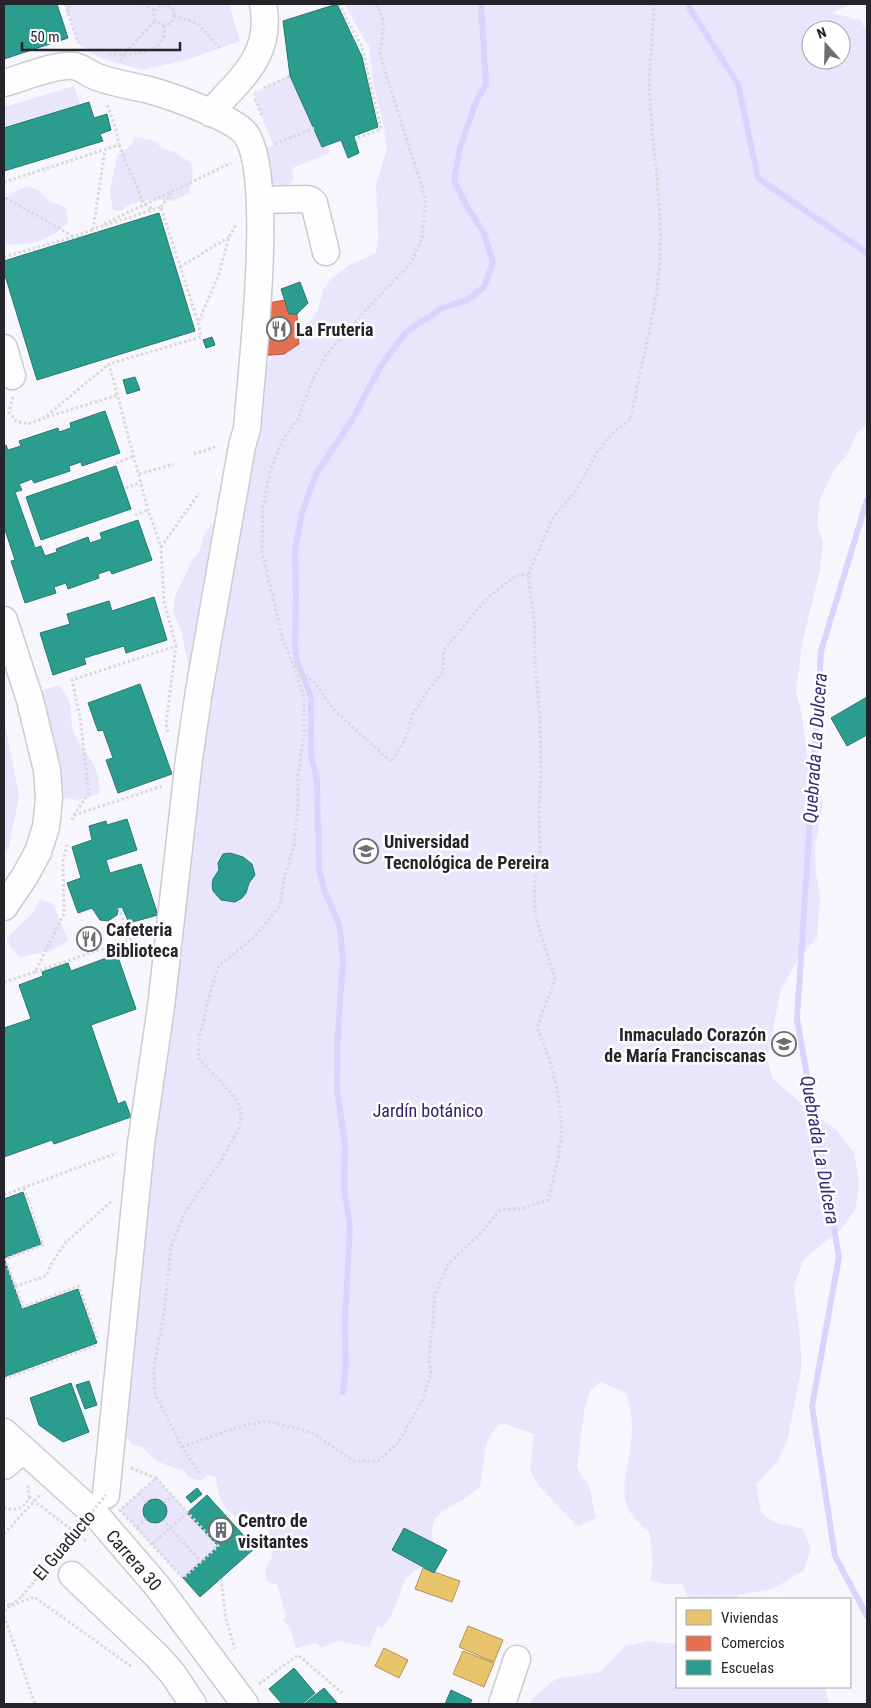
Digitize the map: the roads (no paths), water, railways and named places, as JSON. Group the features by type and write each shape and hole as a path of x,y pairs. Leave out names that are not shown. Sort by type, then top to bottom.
{"street":[{"path":"210,113 255,61 263,43 266,26 264,4"},
{"path":"4,97 60,80 77,78 106,65"},
{"path":"4,83 61,67 106,65 156,92 210,113 241,129 251,143 261,200 258,291 247,429 242,446 189,759 171,924 142,1144 106,1495"},
{"path":"261,200 311,200 315,207 326,252"},
{"path":"4,348 14,383"},
{"path":"4,620 30,700 47,770 50,799 46,827 38,852 26,876 4,908"},
{"name":"Carrera 30","path":"4,1432 97,1516 250,1696"},
{"path":"4,1466 23,1450"},
{"path":"72,1575 157,1656 173,1674 193,1704"},
{"path":"502,1704 517,1658"}],"waterway":[{"path":"343,1392 346,1364 345,1322 350,1226 344,1188 345,1145 337,1090 338,1031 343,960 340,927 325,892 319,870 317,780 311,755 311,697 297,661 295,645 295,550 302,513 316,474 352,420 381,366 406,332 442,308 467,300 484,287 493,262 484,233 466,205 454,180 460,148 476,102 486,84 481,4"},
{"path":"687,4 738,84 758,178 867,253"},
{"name":"Quebrada La Dulcera","path":"867,500 821,651 797,1019 839,1257 812,1406 835,1556 867,1616"}],"place":[{"name":"La Fruteria","path":"279,329"},
{"name":"Universidad Tecnológica de Pereira","path":"366,851"},
{"name":"Cafeteria Biblioteca","path":"89,939"},
{"name":"Inmaculado Corazón de María Franciscanas","path":"784,1044"},
{"name":"Centro de visitantes","path":"221,1530"}],"park label":[{"name":"Jardín botánico","path":"428,1110"}]}
